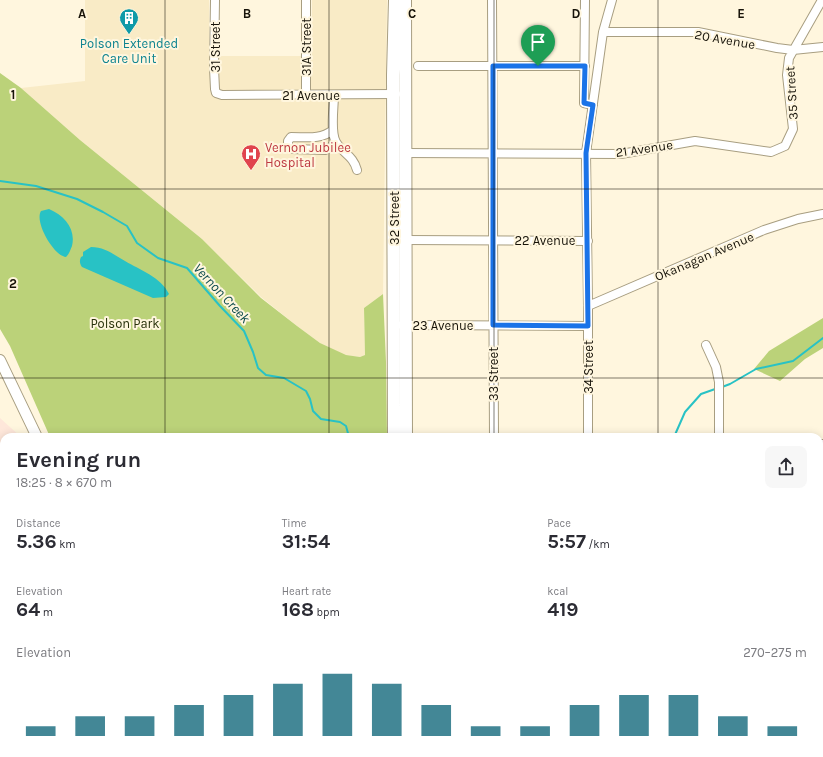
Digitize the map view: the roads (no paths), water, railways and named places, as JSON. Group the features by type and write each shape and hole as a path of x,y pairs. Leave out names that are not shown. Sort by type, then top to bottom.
{"highway":[{"name":"32 Street","path":"395,0 399,94 399,325 406,433"},
{"name":"32 Street","path":"394,433 399,325 405,240 405,153 399,94 405,0"}],"main road":[{"path":"0,360 35,433"}],"street":[{"name":"31 Street","path":"215,0 214,68 216,93"},
{"name":"31A Street","path":"306,0 306,95"},
{"name":"33 Street","path":"492,0 494,433"},
{"path":"585,0 584,103 593,105"},
{"name":"34 Street","path":"588,433 588,241 586,153 603,32 612,0"},
{"name":"35 Street","path":"785,146 793,129 787,75 789,58 819,8 822,0"},
{"name":"20 Avenue","path":"603,32 698,32 793,50 823,47"},
{"path":"418,66 585,66"},
{"name":"21 Avenue","path":"216,93 222,95 399,94"},
{"path":"334,95 333,130 336,142 355,161 357,170"},
{"path":"333,130 321,137 291,137 288,141 288,147 292,149 325,150 336,142"},
{"name":"21 Avenue","path":"405,153 621,154 695,141 771,152 785,146"},
{"name":"Okanagan Avenue","path":"588,306 764,230 823,214"},
{"name":"22 Avenue","path":"405,240 588,241"},
{"name":"23 Avenue","path":"399,325 588,326"},
{"path":"706,345 716,367 719,382 719,433"}],"water":[{"path":"49,209 60,215 71,229 73,240 72,246 66,257 56,251 51,245 46,238 40,223 41,211"},
{"path":"91,247 101,248 150,274 161,283 169,294 166,297 153,298 82,267 80,261 81,257 83,256 83,252"}],"waterway":[{"name":"Vernon Creek","path":"0,181 36,186 77,199 127,226 137,243 158,258 187,268 244,331 258,368 266,375 284,378 306,391 313,411 321,419 340,422 346,426 348,433"},
{"name":"Vernon Creek","path":"722,387 756,369 793,361 823,338"},
{"name":"Vernon Creek","path":"676,433 685,412 701,394 718,388"}],"place":[{"name":"Polson Extended Care Unit","path":"129,35"},
{"name":"Vernon Jubilee Hospital","path":"251,171"}],"park label":[{"name":"Polson Park","path":"125,323"}]}
